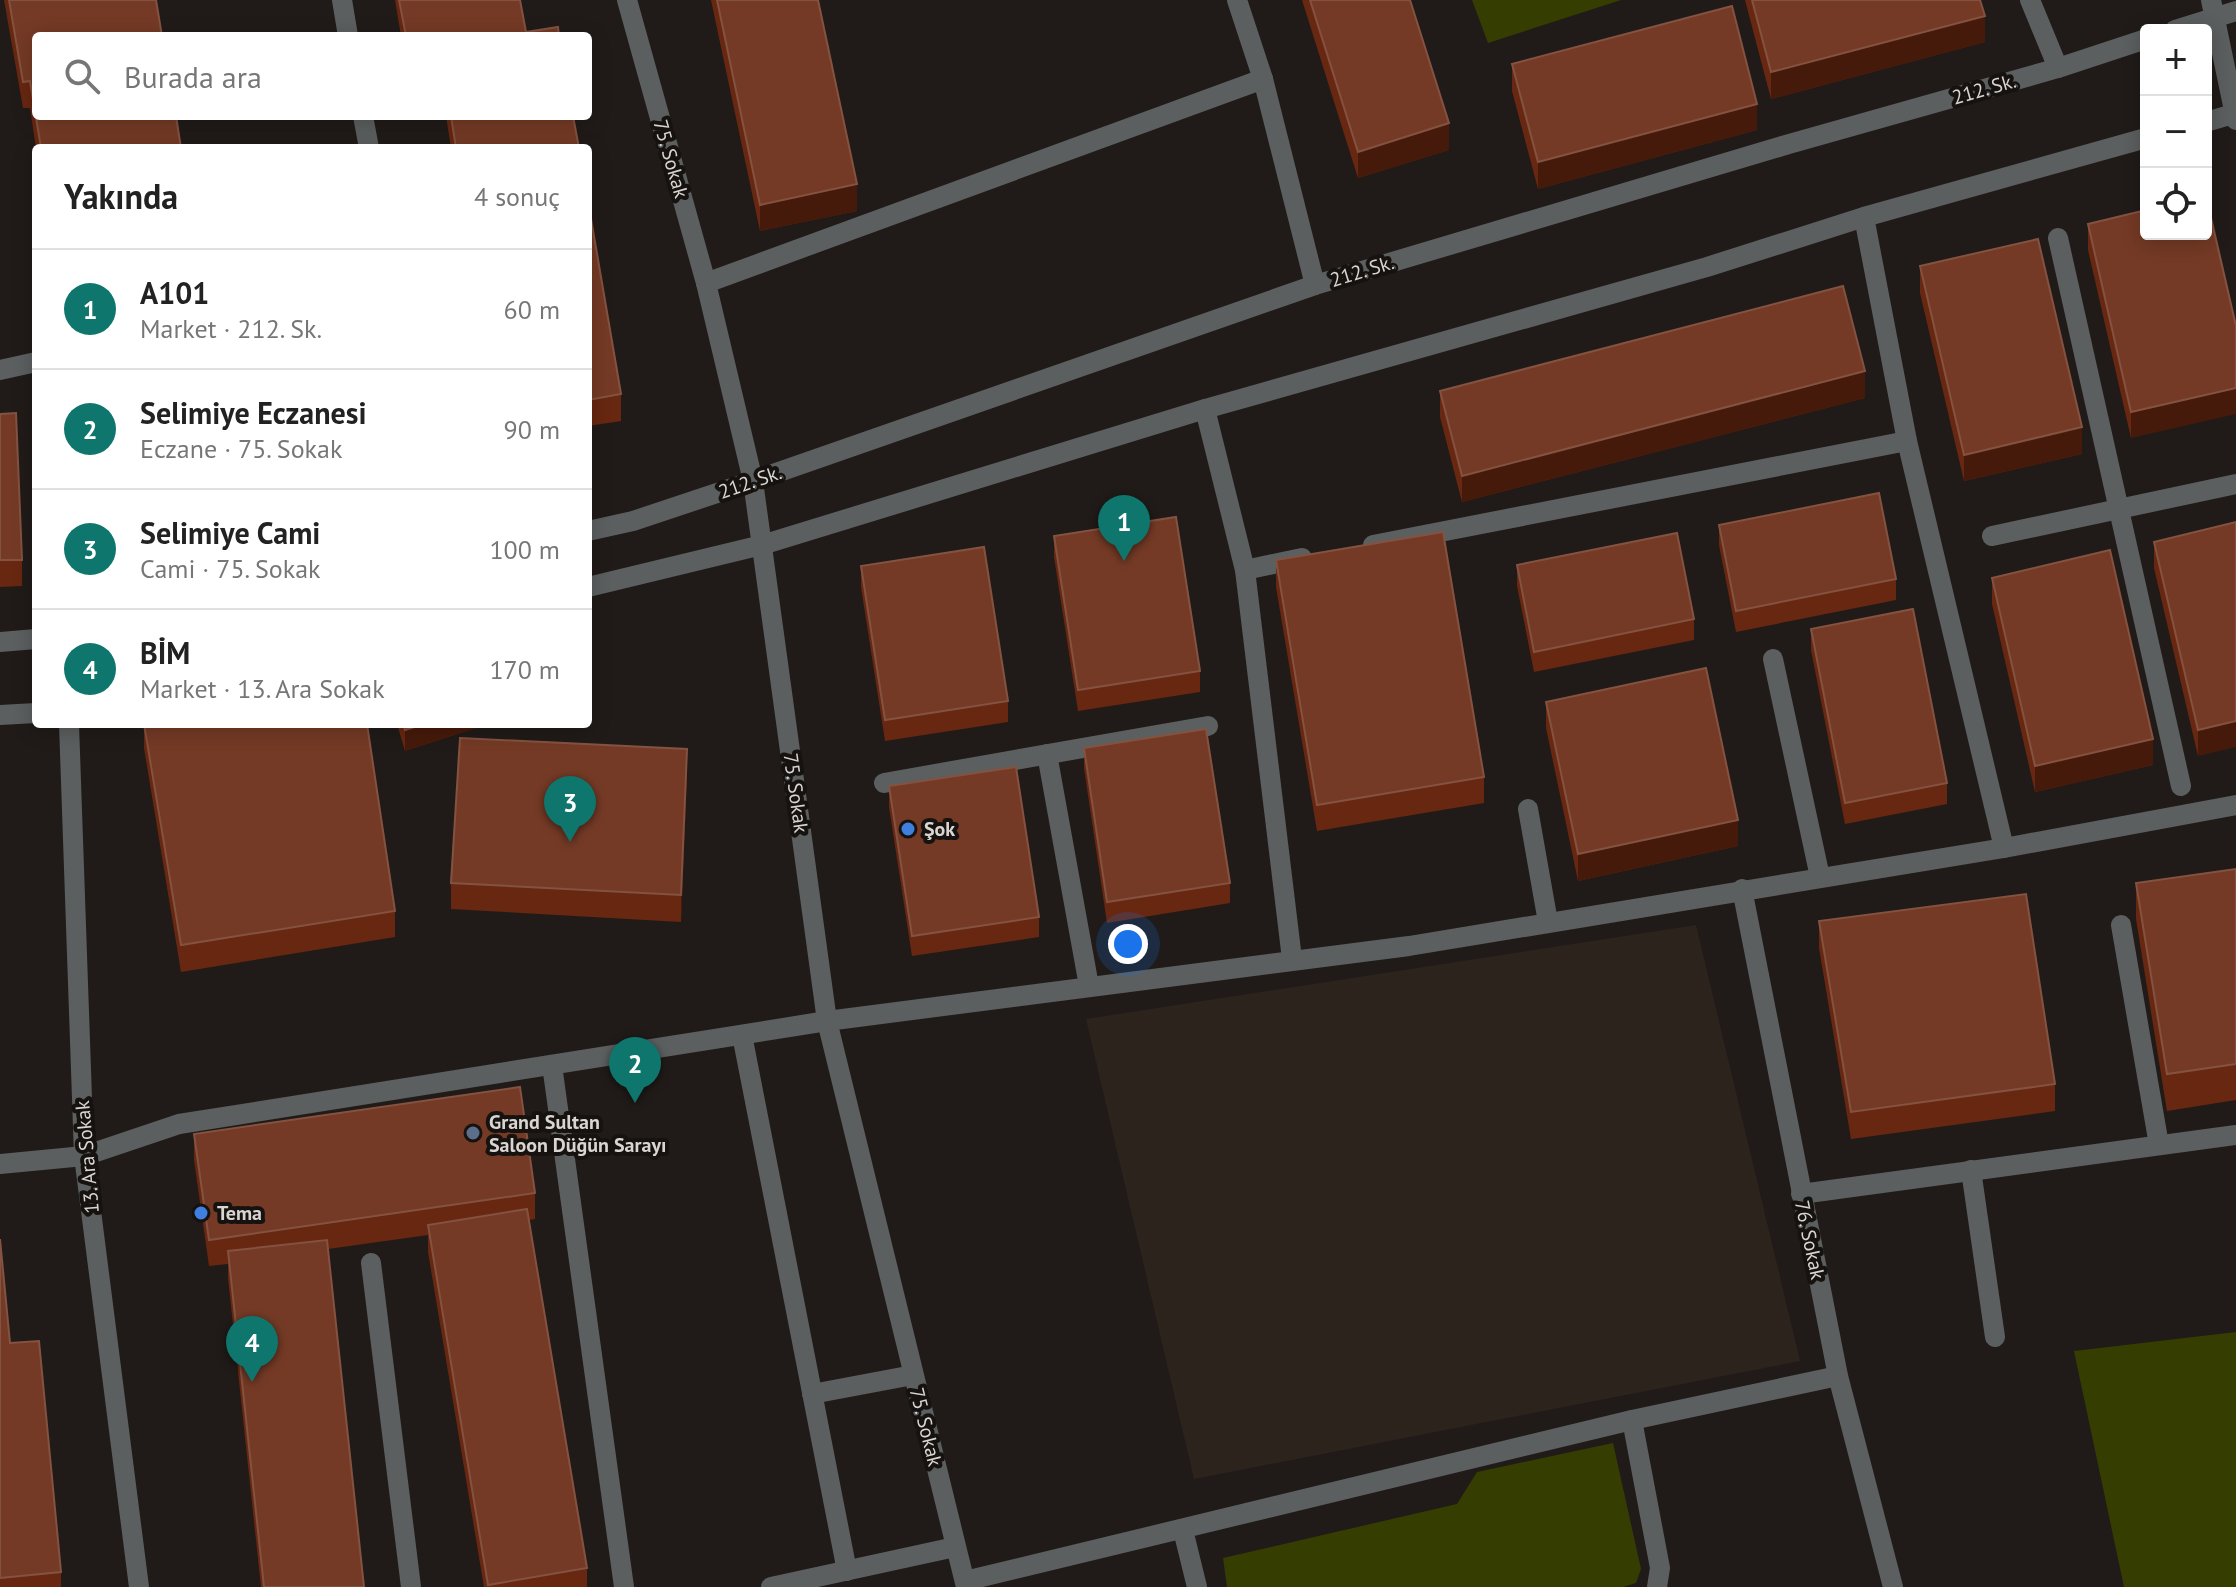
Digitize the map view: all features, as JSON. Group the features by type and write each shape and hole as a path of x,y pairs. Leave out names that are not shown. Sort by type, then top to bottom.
{"street":[{"path":"342,0 347,32"},
{"name":"75. Sokak","path":"627,0 706,283 753,481 827,1021 966,1584"},
{"path":"1237,0 1263,79 1315,285"},
{"path":"2030,0 2058,68"},
{"path":"2186,24 2213,9 2236,11"},
{"path":"2212,121 2235,116 2213,9"},
{"name":"212. Sk.","path":"592,530 633,521 753,481 1315,285 1789,144 2058,68 2140,41"},
{"path":"706,283 1263,79"},
{"path":"364,120 368,144"},
{"path":"592,586 762,545 1205,409 1707,267 1864,217 2140,140"},
{"path":"1864,217 1907,441 2004,848"},
{"path":"2058,238 2181,786"},
{"path":"0,370 32,363"},
{"path":"1205,409 1245,570 1292,959"},
{"path":"1353,549 1907,441"},
{"path":"1992,536 2236,484"},
{"path":"1245,570 1322,555"},
{"path":"0,642 32,639"},
{"path":"1773,659 1820,877"},
{"path":"0,715 32,713"},
{"path":"884,783 1208,726"},
{"name":"13. Ara Sokak","path":"69,728 84,1156 139,1587"},
{"path":"1047,754 1089,986"},
{"path":"0,1164 84,1156 179,1124 827,1021 1409,946 2004,848 2236,805"},
{"path":"1528,809 1548,922"},
{"name":"76. Sokak","path":"1742,889 1838,1376 1893,1587"},
{"path":"2121,925 2159,1145"},
{"path":"742,1035 847,1571"},
{"path":"552,1065 624,1587"},
{"path":"1801,1194 2236,1135"},
{"path":"1971,1170 1995,1337"},
{"path":"371,1263 411,1587"},
{"path":"812,1394 913,1375"},
{"path":"966,1584 1632,1420 1838,1376"},
{"path":"1632,1420 1660,1568 1657,1587"},
{"path":"1183,1530 1197,1587"},
{"path":"771,1587 955,1547"}],"shaded area":[{"path":"1696,925 1800,1361 1194,1479 1086,1019"}],"green space":[{"path":"1472,0 1621,0 1488,43"},
{"path":"2236,1332 2236,1587 2124,1587 2074,1351"},
{"path":"1613,1443 1641,1569 1636,1583 1623,1587 1227,1587 1223,1558 1457,1504 1477,1472"}],"building":[{"path":"9,0 156,0 161,32 32,32 32,93 30,81 23,82"},
{"path":"399,0 520,0 526,32 405,32"},
{"path":"717,0 818,0 857,184 760,205"},
{"path":"1310,0 1410,0 1449,123 1358,152"},
{"path":"1752,0 1980,0 1985,16 1771,72"},
{"path":"1732,6 1757,104 1538,162 1512,64"},
{"path":"558,27 559,32 526,32"},
{"path":"36,120 177,120 180,144 40,144"},
{"path":"452,120 574,120 578,144 455,144"},
{"path":"2140,211 2140,240 2212,240 2212,222 2236,326 2236,388 2131,412 2088,224"},
{"path":"592,224 621,394 592,399"},
{"path":"2038,239 2082,427 1964,455 1920,266"},
{"path":"1843,286 1865,371 1462,476 1440,391"},
{"path":"16,413 22,560 0,560 0,414"},
{"path":"1879,493 1896,579 1736,611 1719,525"},
{"path":"1176,517 1200,671 1078,690 1054,536"},
{"path":"2236,522 2236,721 2198,730 2154,542"},
{"path":"1443,532 1484,777 1317,805 1276,560"},
{"path":"1677,533 1694,619 1534,652 1517,565"},
{"path":"984,547 1008,701 885,720 861,566"},
{"path":"2110,550 2153,739 2035,766 1992,578"},
{"path":"1913,609 1947,783 1845,803 1811,629"},
{"path":"1706,668 1738,820 1578,854 1546,702"},
{"path":"145,728 368,728 395,911 181,945"},
{"path":"1206,729 1230,883 1107,902 1084,748"},
{"path":"460,738 687,749 681,895 451,883"},
{"path":"1016,767 1039,917 912,936 889,786"},
{"path":"2236,869 2236,1064 2167,1074 2136,883"},
{"path":"2026,894 2055,1084 1851,1112 1819,921"},
{"path":"520,1087 535,1193 209,1240 194,1134"},
{"path":"527,1209 587,1568 488,1585 428,1225"},
{"path":"0,1239 10,1343 39,1341 61,1572 0,1578"},
{"path":"327,1240 364,1587 264,1587 228,1251"}],"place":[{"name":"A101","path":"1124,561"},
{"name":"Şok","path":"908,829"},
{"name":"Selimiye Cami","path":"570,842"},
{"name":"Selimiye Eczanesi","path":"635,1103"},
{"name":"Grand Sultan Saloon Düğün Sarayı","path":"473,1133"},
{"name":"Tema","path":"201,1213"},
{"name":"BİM","path":"252,1382"}]}
